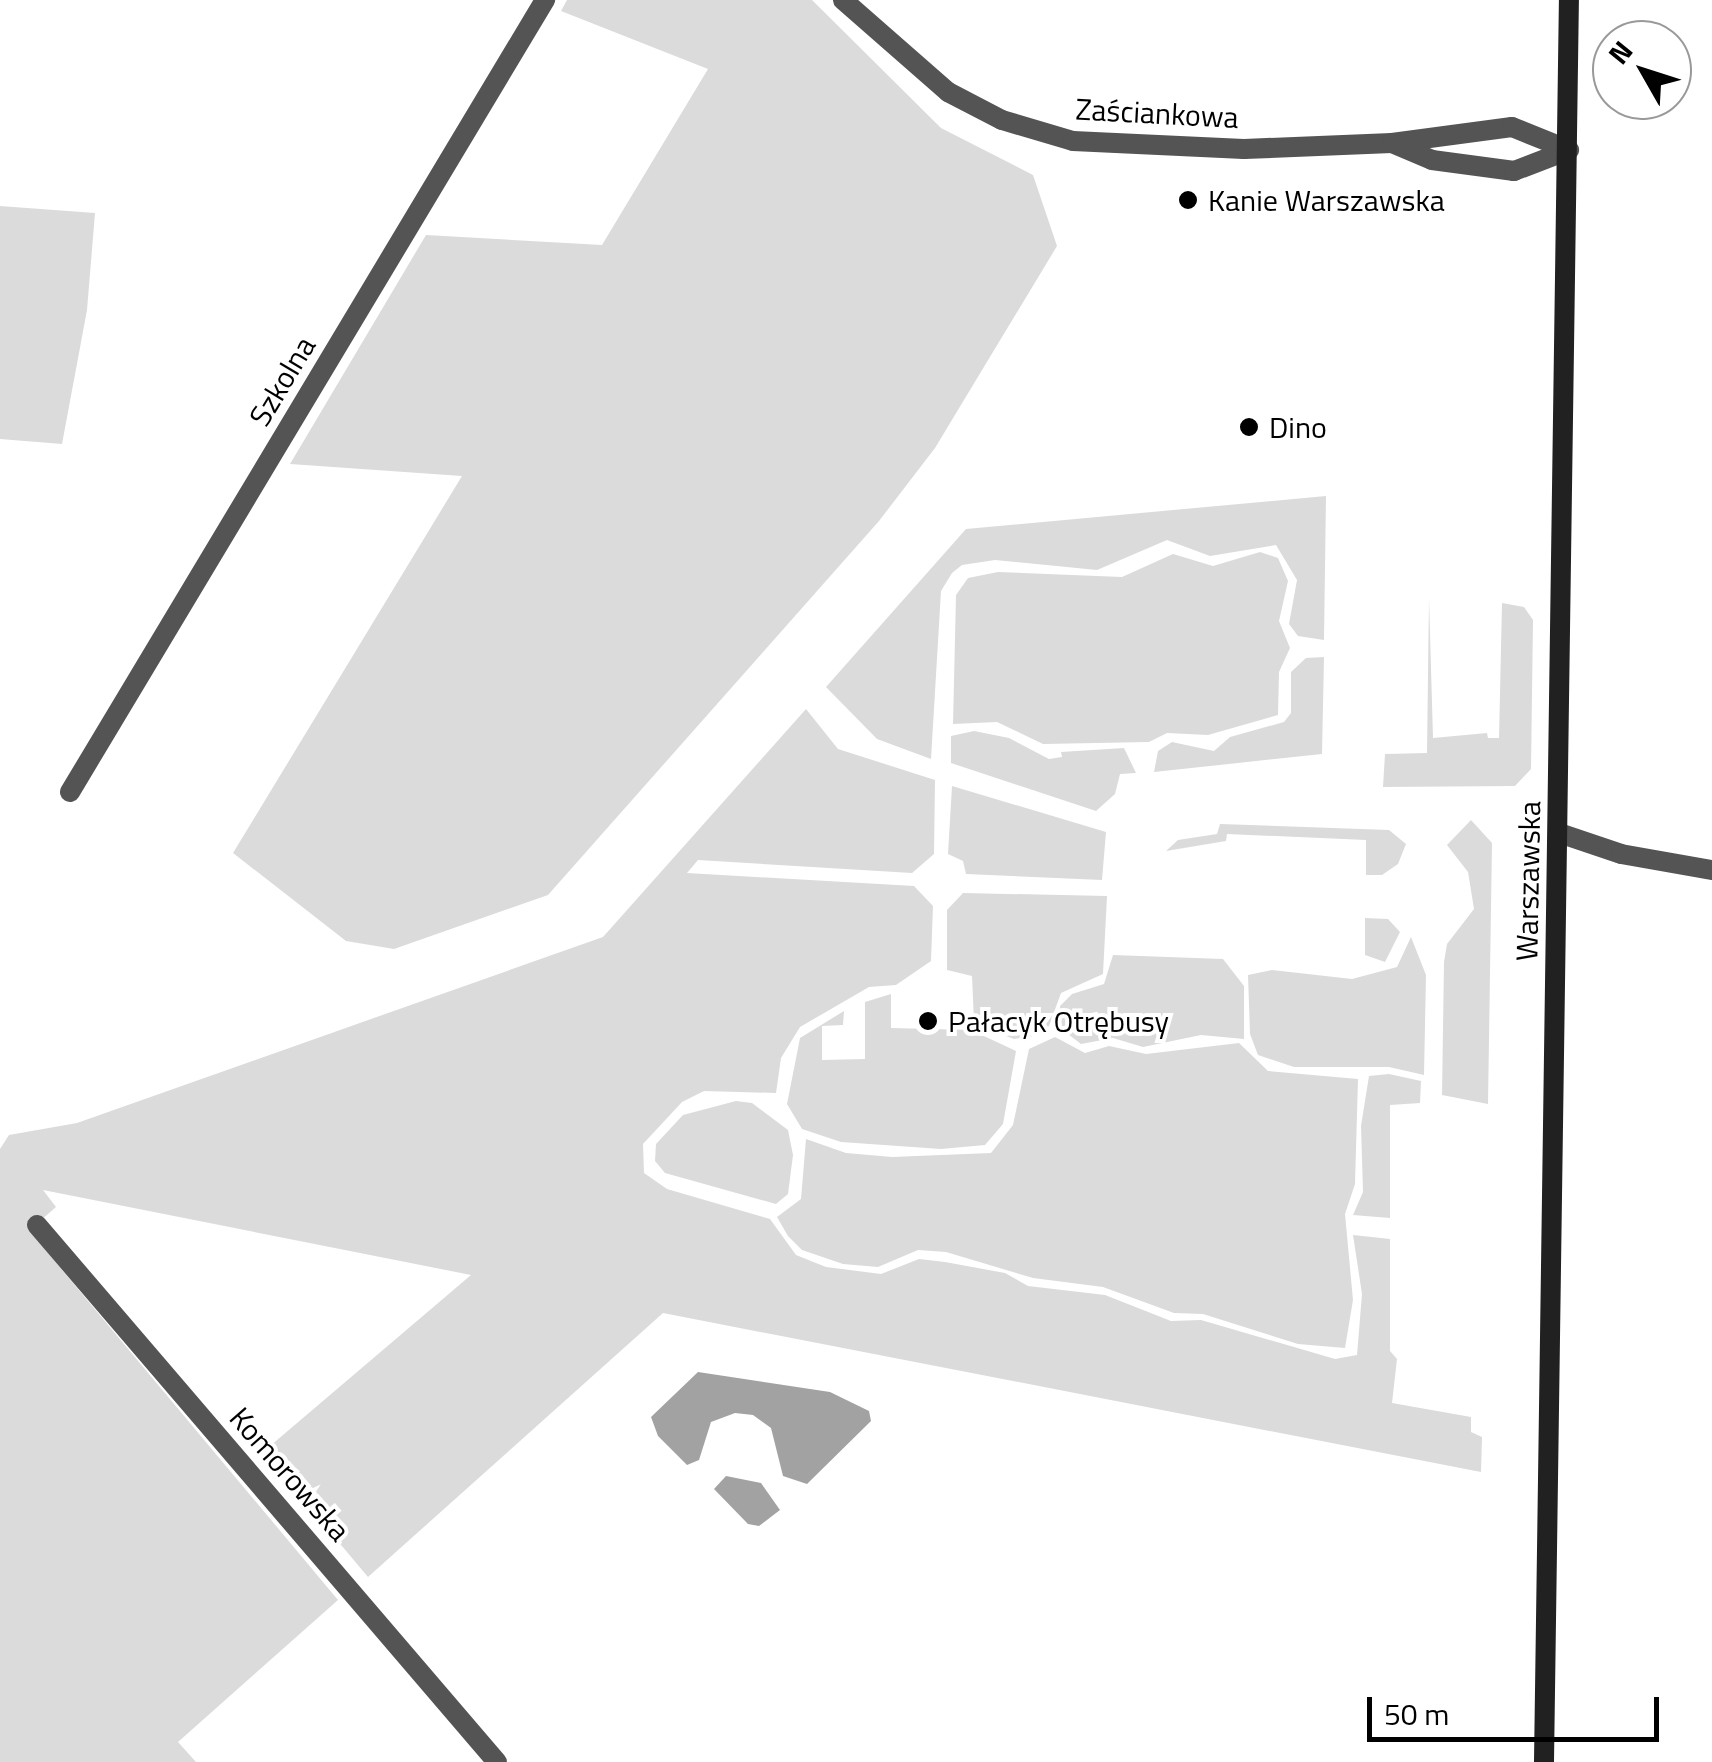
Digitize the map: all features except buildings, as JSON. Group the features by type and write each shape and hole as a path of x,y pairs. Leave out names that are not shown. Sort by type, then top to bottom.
{"main road":[{"name":"Warszawska","path":"1544,1762 1569,0"}],"street":[{"name":"Szkolna","path":"70,792 545,0"},
{"name":"Zaściankowa","path":"843,0 948,92 1037,132 1149,149 1392,144 1512,127 1569,150"},
{"name":"Zaściankowa","path":"1392,144 1432,160 1514,171 1569,150"},
{"path":"1558,833 1621,854 1712,870"},
{"name":"Komorowska","path":"37,1225 498,1762"}],"shaded area":[{"path":"567,0 812,0 941,128 1033,175 1057,246 935,448 879,521 548,895 394,949 346,941 233,853 462,476 290,464 426,235 602,245 708,69 561,11"},
{"path":"0,206 95,213 87,310 62,444 0,439"},
{"path":"1326,496 1324,640 1298,636 1289,624 1297,580 1276,545 1210,556 1167,540 1097,570 995,560 962,565 952,573 941,591 931,759 877,739 826,687 966,529"},
{"path":"1260,552 1278,558 1288,581 1279,621 1290,648 1279,672 1278,715 1208,735 1167,733 1149,742 1043,744 997,722 953,724 956,595 968,578 998,572 1122,577 1173,554 1213,566"},
{"path":"1429,598 1433,738 1487,733 1488,738 1499,738 1502,603 1524,607 1533,620 1531,769 1515,786 1383,787 1385,754 1427,753"},
{"path":"1324,657 1322,754 1154,772 1158,751 1172,742 1214,751 1230,737 1284,722 1291,713 1291,672 1306,658"},
{"path":"806,709 838,749 935,780 934,854 912,873 698,860 687,873 914,886 933,906 931,961 896,985 869,987 800,1027 781,1058 776,1093 704,1091 682,1102 643,1144 644,1173 667,1189 770,1219 796,1255 826,1267 881,1274 919,1259 945,1262 1005,1273 1028,1286 1105,1295 1171,1321 1201,1320 1335,1359 1357,1355 1362,1294 1353,1235 1390,1239 1390,1351 1397,1359 1392,1403 1471,1417 1471,1432 1482,1437 1481,1472 663,1313 368,1577 263,1452 471,1275 43,1190 56,1207 33,1227 37,1240 338,1600 178,1742 196,1762 0,1762 0,1149 9,1135 77,1123 603,937"},
{"path":"974,731 1009,738 1049,759 1062,757 1061,752 1124,748 1136,773 1120,774 1115,794 1096,811 951,763 951,736"},
{"path":"952,786 1106,832 1102,880 966,874 963,861 948,854"},
{"path":"1471,820 1492,843 1488,1104 1442,1095 1447,944 1474,909 1468,872 1447,845"},
{"path":"1220,824 1389,830 1406,844 1398,864 1382,875 1366,875 1366,840 1227,834 1226,841 1166,851 1178,840 1217,834"},
{"path":"963,893 1107,896 1103,974 1061,993 1049,1026 1033,1036 1014,1039 982,1027 974,1021 972,976 947,970 947,910"},
{"path":"1365,918 1388,919 1400,932 1385,962 1365,955"},
{"path":"1411,937 1426,975 1424,1075 1389,1067 1294,1067 1258,1055 1250,1034 1248,975 1272,970 1352,979 1397,967"},
{"path":"1113,955 1223,959 1244,986 1244,1039 1201,1035 1143,1047 1113,1038 1081,1044 1059,1027 1060,1006 1072,994 1104,984"},
{"path":"891,994 891,1028 971,1030 1016,1051 1003,1124 985,1145 941,1149 841,1142 802,1129 787,1104 800,1038 844,1011 843,1025 822,1026 822,1060 865,1059 865,1002"},
{"path":"1055,1037 1085,1053 1109,1046 1146,1054 1239,1043 1268,1071 1358,1079 1355,1184 1345,1214 1353,1300 1345,1348 1298,1344 1203,1314 1174,1313 1103,1287 1033,1278 946,1252 918,1250 878,1267 843,1264 802,1250 788,1236 777,1217 801,1199 806,1139 846,1153 892,1157 991,1153 1013,1125 1029,1049"},
{"path":"1389,1074 1421,1081 1420,1103 1390,1105 1390,1218 1353,1215 1363,1192 1361,1126 1369,1076"},
{"path":"736,1101 752,1103 788,1130 793,1155 788,1194 776,1204 665,1173 655,1161 656,1144 683,1115"},
{"path":"698,1372 830,1392 869,1411 871,1421 807,1484 783,1476 771,1428 753,1415 735,1413 711,1422 699,1460 687,1465 658,1436 651,1417"},
{"path":"726,1476 761,1483 780,1510 759,1526 748,1524 714,1489"}],"place":[{"name":"Kanie Warszawska","path":"1188,200"},
{"name":"Dino","path":"1249,427"},
{"name":"Pałacyk Otrębusy","path":"928,1021"}]}
